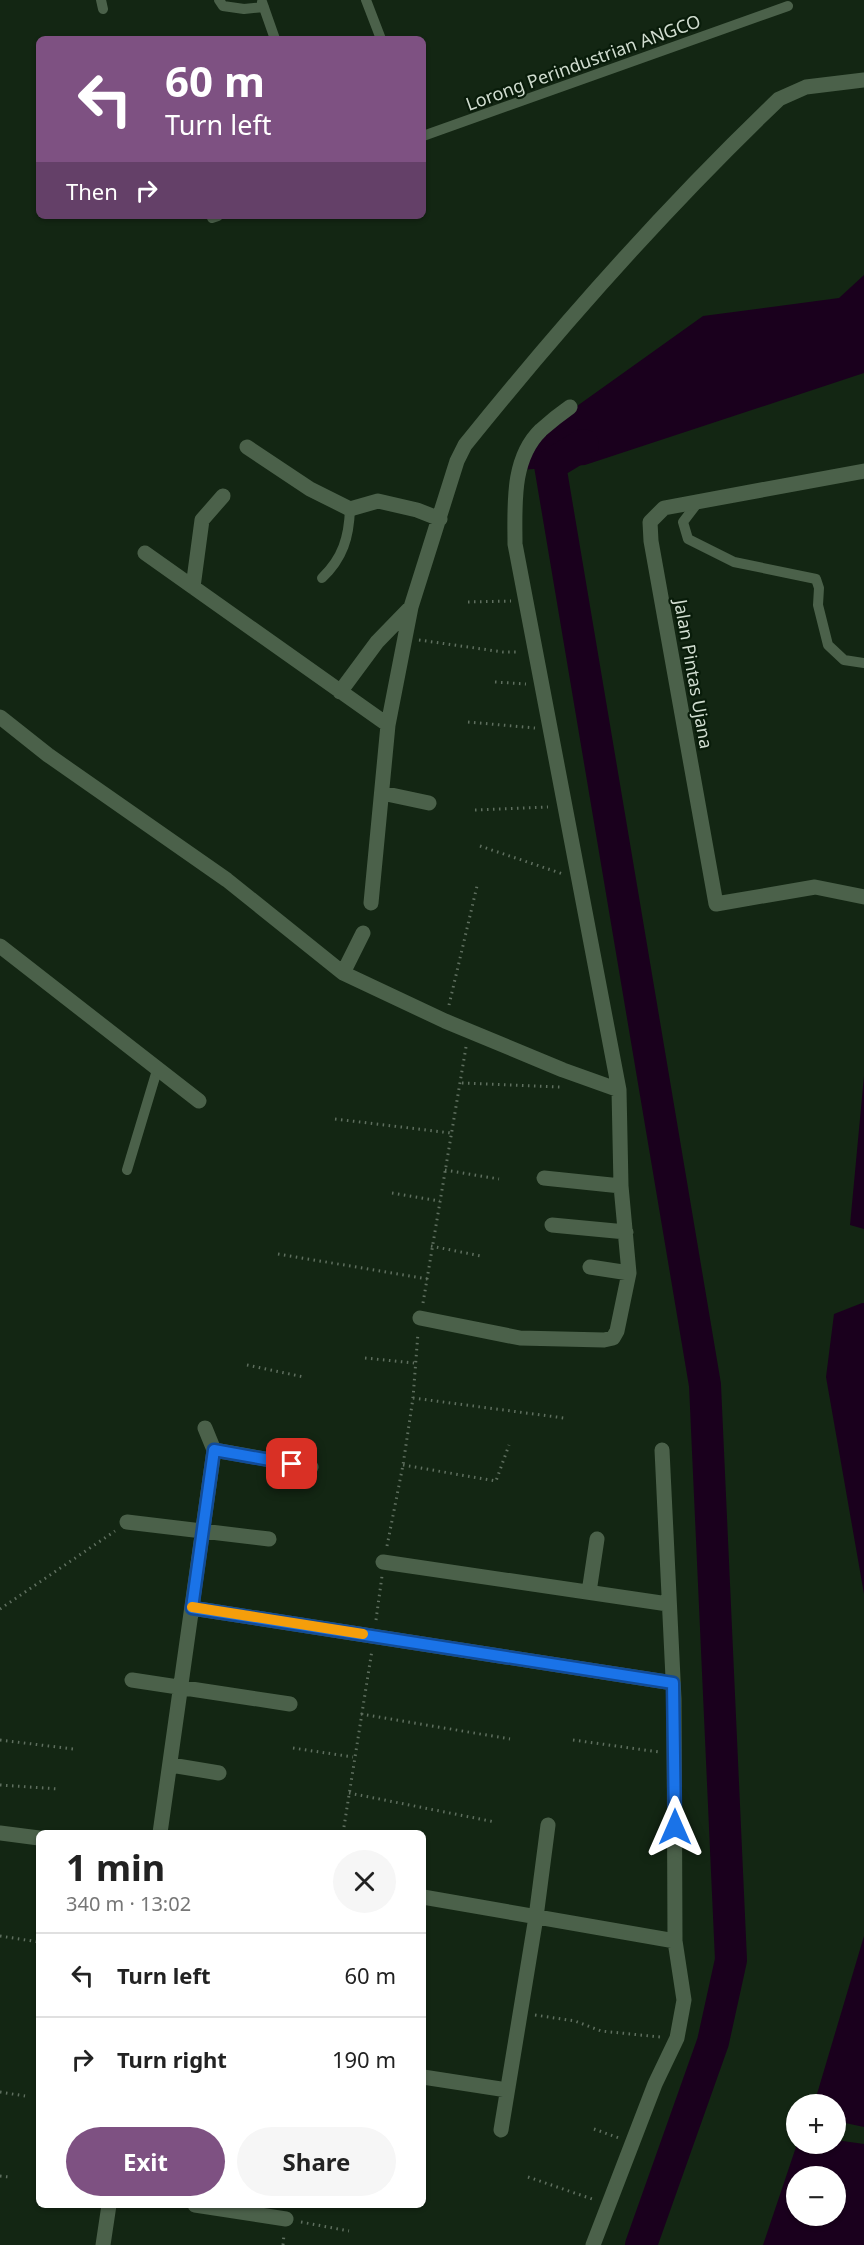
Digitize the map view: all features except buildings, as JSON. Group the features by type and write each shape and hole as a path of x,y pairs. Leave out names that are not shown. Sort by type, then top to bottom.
{"street":[{"path":"371,903 388,725 411,607 457,460 465,445 540,351 629,249 779,99 806,87 864,80"},
{"path":"420,1318 520,1338 604,1340 613,1338 617,1332 629,1273 621,1186 619,1090 544,685 515,544 515,502 521,459 539,431 570,407"},
{"path":"247,447 310,489 350,509 378,501 417,510 440,519"},
{"name":"Jalan Pintas Ujana","path":"864,471 664,508 650,522 651,541 716,904 815,888 864,897"},
{"path":"193,587 202,520 222,496"},
{"path":"145,553 388,725"},
{"path":"340,692 377,642 411,607"},
{"path":"0,717 48,755 227,880 343,973 445,1021 563,1070 619,1090"},
{"path":"382,793 429,803"},
{"path":"343,973 363,933"},
{"path":"0,946 158,1066 199,1101"},
{"path":"544,1178 621,1186"},
{"path":"552,1225 626,1232"},
{"path":"590,1267 629,1273"},
{"path":"160,1830 214,1450 206,1428"},
{"path":"214,1450 311,1467"},
{"path":"593,2245 655,2084 677,2038 684,2000 675,1941 673,1683 662,1450"},
{"path":"127,1521 268,1539"},
{"path":"589,1592 597,1539"},
{"path":"383,1562 668,1604"},
{"path":"192,1608 673,1683"},
{"path":"132,1680 290,1704"},
{"path":"171,1766 219,1773"},
{"path":"501,2130 536,1917 548,1825"},
{"path":"0,1833 36,1838"},
{"path":"426,1898 675,1941"},
{"path":"426,2077 507,2090"},
{"path":"103,2245 109,2208"},
{"path":"214,2208 286,2219"}],"lane":[{"path":"219,0 223,6 244,9 263,3 274,36"},
{"path":"366,0 380,36"},
{"name":"Lorong Perindustrian ANGCO","path":"426,135 788,6"},
{"path":"699,500 682,522 688,539 734,562 816,579 819,588 818,605 828,645 844,660 864,663"},
{"path":"322,578 337,563 349,534 350,509"},
{"path":"127,1170 158,1066"}],"path":[{"path":"468,602 510,601 529,610"},
{"path":"406,637 503,652"},
{"path":"495,682 544,685"},
{"path":"468,722 552,730"},
{"path":"475,810 565,806"},
{"path":"480,846 579,879"},
{"path":"445,1021 477,886"},
{"path":"343,1830 383,1562 403,1465 413,1398 414,1363 428,1280 431,1246 462,1083 469,1030"},
{"path":"462,1083 562,1087"},
{"path":"335,1119 452,1133"},
{"path":"445,1170 499,1179"},
{"path":"393,1193 440,1201"},
{"path":"431,1246 481,1256"},
{"path":"278,1254 428,1280"},
{"path":"365,1358 414,1363"},
{"path":"247,1365 304,1377"},
{"path":"413,1398 564,1418"},
{"path":"403,1465 496,1481 510,1445"},
{"path":"0,1609 127,1521"},
{"path":"360,1714 510,1739"},
{"path":"0,1740 73,1749"},
{"path":"573,1740 663,1753 675,1759"},
{"path":"293,1748 353,1757"},
{"path":"0,1785 59,1789"},
{"path":"349,1793 495,1822"},
{"path":"0,1936 36,1942"},
{"path":"519,2013 575,2021 601,2031 677,2038"},
{"path":"0,2092 25,2096"},
{"path":"594,2129 631,2145"},
{"path":"0,2176 9,2177"},
{"path":"528,2177 608,2206"},
{"path":"286,2219 350,2231"}],"shaded area":[{"path":"864,275 864,373 585,465 521,470 542,431 703,316 839,298"},
{"path":"864,1076 864,1229 850,1225"},
{"path":"864,1303 864,1594 826,1377 834,1314"},
{"path":"864,1936 864,2127 846,2123 846,2094 817,2094"},
{"path":"846,2141 864,2144 864,2245 763,2245 786,2177 786,2226 846,2226 846,2166 790,2166 794,2154 846,2154"}],"waterway":[{"path":"583,445 550,465 705,1385 731,1960 713,2042 641,2245"}],"slow traffic":[{"path":"192,1607 363,1634"}],"route":[{"path":"292,1464 214,1450 201,1530 192,1608 673,1683 675,1827"}]}
